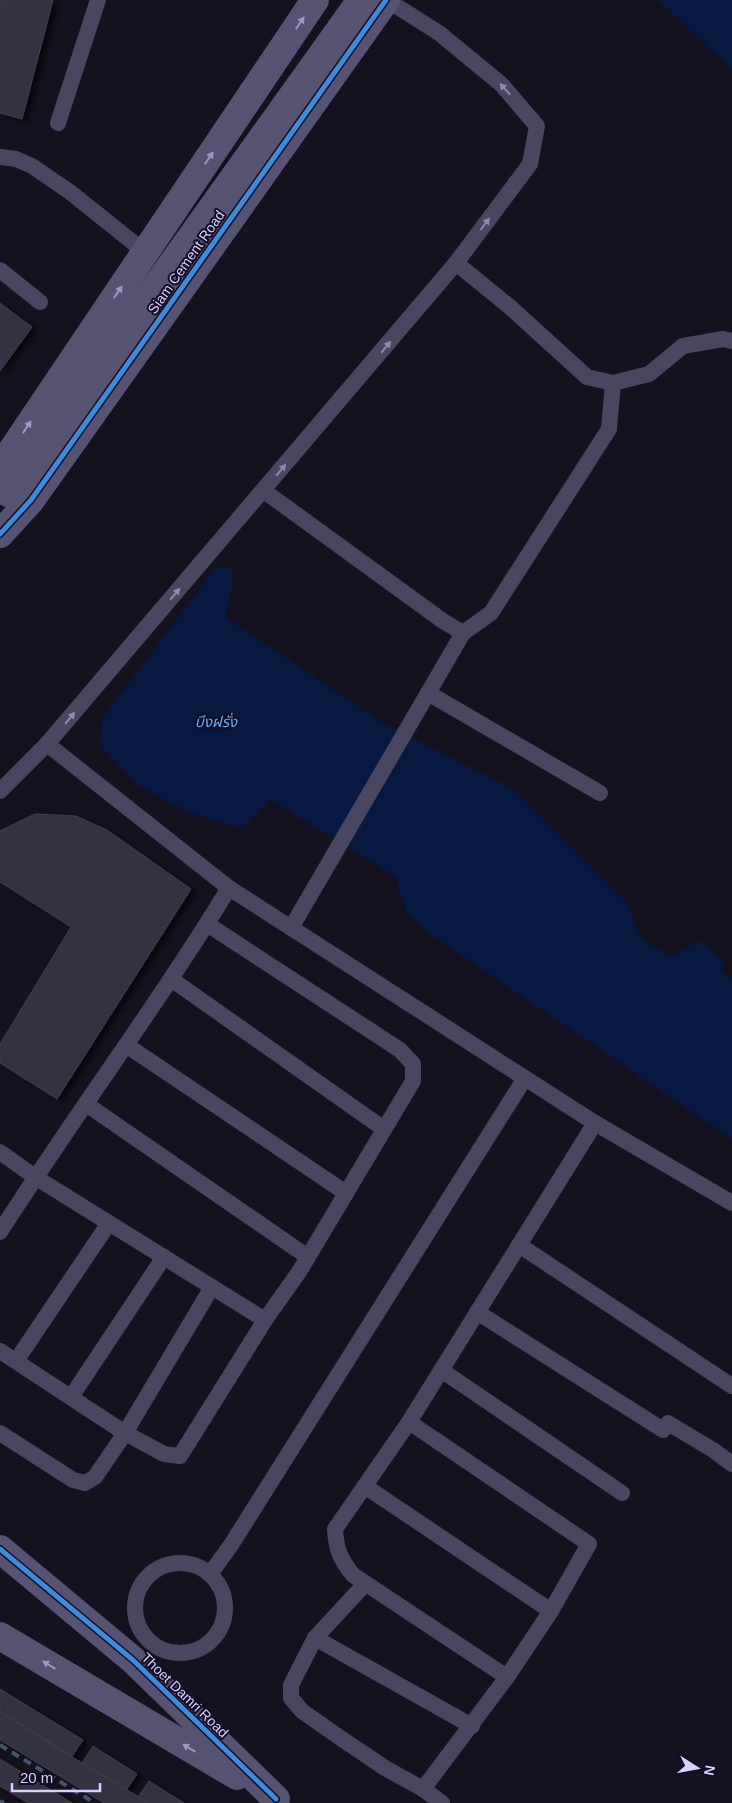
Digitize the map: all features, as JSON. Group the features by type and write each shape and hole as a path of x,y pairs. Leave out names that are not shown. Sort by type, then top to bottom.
{"street":[{"name":"Siam Cement Road","path":"3,488 145,252 315,0"},
{"path":"348,0 360,10 364,30"},
{"name":"Siam Cement Road","path":"3,488 361,0"},
{"name":"Siam Cement Road","path":"0,534 31,500 387,0"},
{"name":"Thoet Damri Road","path":"0,1549 141,1651 279,1801"},
{"name":"Thoet Damri Road","path":"0,1636 279,1801"}],"lane":[{"path":"58,122 98,0"},
{"path":"0,791 47,744 456,264 530,164 537,126 501,84 439,33 387,0"},
{"path":"0,157 16,159 32,166 70,192 145,252"},
{"path":"456,264 510,307 587,377 613,383 649,374 683,346 723,339 732,341"},
{"path":"0,270 40,302"},
{"path":"291,928 463,633 491,613 609,429 613,383"},
{"path":"264,491 443,621 463,633"},
{"path":"428,694 600,793"},
{"path":"47,744 229,888 596,1123 732,1203"},
{"path":"0,1232 35,1177 171,979 229,888"},
{"path":"0,1351 125,1433 164,1454 180,1456 265,1320 308,1256 413,1081 413,1064 400,1050 207,924"},
{"path":"171,979 384,1129"},
{"path":"126,1045 346,1193"},
{"path":"210,1574 232,1545 525,1078"},
{"path":"86,1104 308,1256"},
{"path":"506,1677 352,1576 343,1563 336,1546 335,1529 366,1487 409,1422 596,1123"},
{"path":"0,1152 35,1177 265,1320"},
{"path":"16,1361 109,1223"},
{"path":"519,1244 732,1386"},
{"path":"71,1397 164,1258"},
{"path":"0,1433 73,1480 85,1483 96,1477 125,1433 212,1287"},
{"path":"477,1312 665,1426 713,1450 732,1464"},
{"path":"441,1370 622,1493"},
{"path":"409,1422 589,1544 551,1611 472,1726 423,1789"},
{"path":"366,1487 551,1611"},
{"path":"181,1562 196,1565 210,1574 219,1585 224,1598 225,1612 222,1626 214,1638 203,1647 190,1653 176,1654 162,1650 141,1651 140,1630 135,1615 135,1599 141,1584 151,1572 165,1565 181,1562"},
{"path":"365,1584 315,1638 291,1685 291,1698 302,1711 339,1737 385,1768 423,1789 442,1803"},
{"path":"315,1638 472,1726"}],"water":[{"path":"658,0 732,0 732,69"},
{"name":"บึงฝรั่ง","path":"216,567 232,568 232,588 225,617 381,722 513,789 627,903 640,938 671,957 699,940 724,961 720,971 732,978 732,1139 433,936 407,913 395,876 270,799 241,828 190,813 138,785 100,745 102,719"}],"building":[{"path":"0,0 53,0 22,119 0,113"},
{"path":"0,303 32,327 0,371"},
{"path":"35,814 76,816 107,830 191,889 57,1099 0,1063 0,1044 71,927 0,882 0,831"},
{"path":"0,1689 83,1740 72,1756 0,1712"},
{"path":"0,1712 149,1803 104,1803 0,1740"},
{"path":"93,1746 137,1774 127,1789 82,1763"},
{"path":"0,1759 72,1803 28,1803 0,1786"},
{"path":"149,1781 184,1803 149,1803 138,1797"}],"railway":[{"path":"0,1745 95,1803"},
{"path":"0,1801 4,1803"}],"cycle path":[{"path":"0,534 31,500 386,0"},
{"path":"0,1549 133,1660 276,1799"}]}
